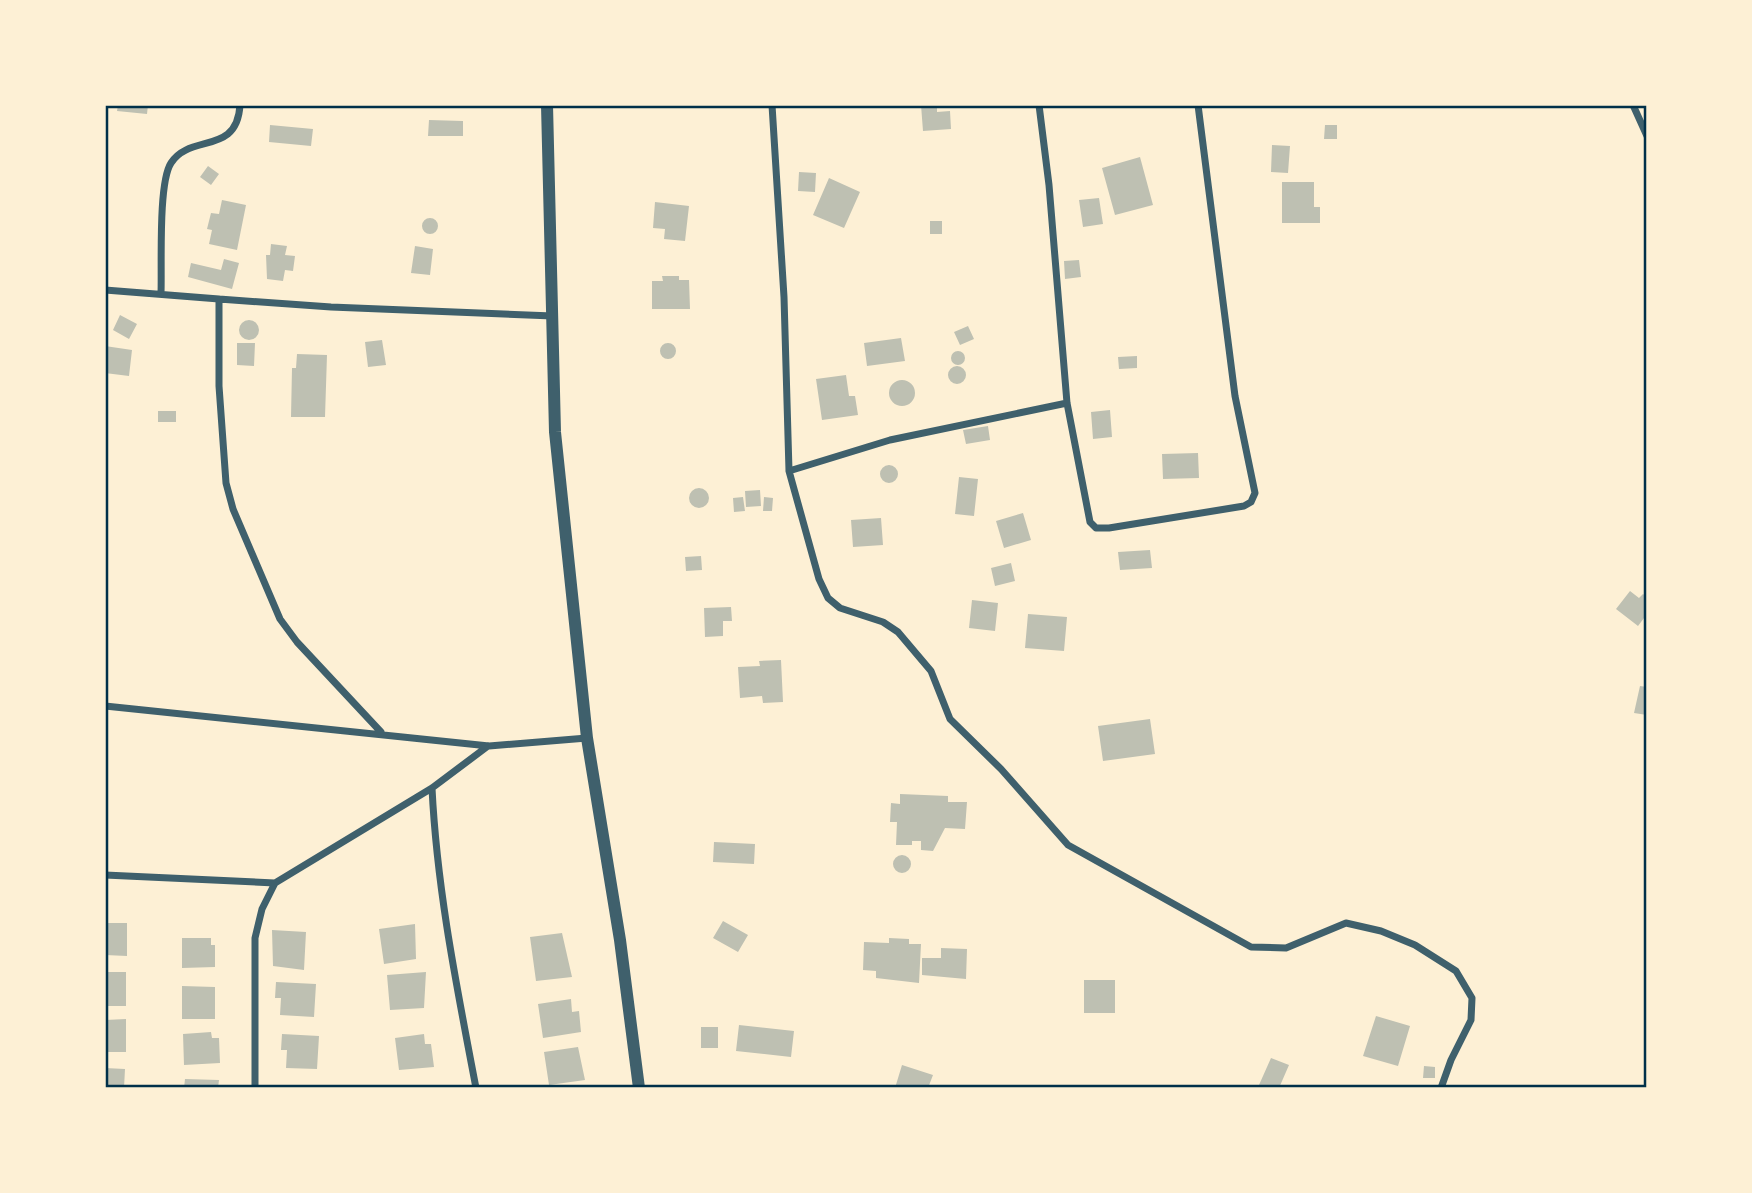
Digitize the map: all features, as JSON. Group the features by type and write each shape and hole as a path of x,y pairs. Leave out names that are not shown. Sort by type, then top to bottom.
{"street":[{"path":"161,294 166,173 170,164 185,149 214,143 226,136 235,124 240,105"},
{"path":"547,105 555,432 587,738 620,940 639,1088"},
{"path":"772,105 789,471 818,579 828,598 840,608 883,622 898,632 931,671 950,719 1001,769 1068,845 1251,947 1286,948 1346,923 1381,931 1415,945 1457,971 1472,998 1471,1020 1451,1060 1441,1088"},
{"path":"1039,105 1049,185 1067,403 1087,514 1096,528 1244,506 1251,502 1255,486 1235,396 1198,105"},
{"path":"1633,105 1647,136"},
{"path":"105,290 331,307 553,316"},
{"path":"219,299 219,386 226,483 233,509 280,619 297,642 381,732"},
{"path":"789,471 890,440 1067,403"},
{"path":"105,706 381,732 489,746 587,738"},
{"path":"255,1088 255,938 262,909 275,883 432,788 489,746"},
{"path":"432,788 448,940 476,1088"},
{"path":"105,875 275,883"}],"building":[{"path":"118,105 148,105 147,114 117,111"},
{"path":"921,105 937,105 937,112 950,111 951,129 923,131"},
{"path":"429,120 463,121 463,136 428,136"},
{"path":"270,125 313,129 311,146 269,142"},
{"path":"1325,125 1337,125 1337,139 1324,139"},
{"path":"1272,145 1290,146 1288,173 1271,172"},
{"path":"1140,157 1153,205 1115,215 1102,168"},
{"path":"208,166 219,174 211,185 200,177"},
{"path":"799,172 816,173 815,192 798,191"},
{"path":"829,178 860,192 844,228 813,215"},
{"path":"1282,182 1314,182 1314,207 1320,207 1320,223 1282,223"},
{"path":"1099,198 1103,224 1083,227 1079,200"},
{"path":"222,200 246,205 237,250 209,244 212,230 207,229 211,213 219,214"},
{"path":"655,202 689,206 685,241 664,239 665,229 653,228"},
{"path":"430,218 436,220 436,232 430,234 424,232 422,226 424,220"},
{"path":"930,221 942,221 942,234 930,234"},
{"path":"271,244 287,246 285,255 295,256 293,271 285,270 283,281 267,279 266,255 270,255"},
{"path":"415,246 433,249 430,275 411,273"},
{"path":"224,259 239,263 232,289 188,277 191,263 221,270"},
{"path":"1079,260 1081,277 1065,279 1064,261"},
{"path":"662,276 679,276 679,280 689,280 690,309 652,309 652,281 663,281"},
{"path":"120,315 137,324 129,339 113,330"},
{"path":"249,320 256,323 259,330 256,337 249,340 242,337 239,330 242,323"},
{"path":"968,326 974,339 960,345 954,332"},
{"path":"901,338 905,361 867,366 864,343"},
{"path":"382,340 386,365 368,367 365,342"},
{"path":"237,343 255,343 254,366 237,365"},
{"path":"665,343 671,343 676,351 674,357 665,359 660,354 660,348"},
{"path":"105,346 132,350 129,376 105,373"},
{"path":"958,351 963,353 963,363 958,365 953,363 951,358 953,353"},
{"path":"297,354 327,355 325,417 291,417 292,368 296,368"},
{"path":"1137,356 1137,368 1119,369 1118,357"},
{"path":"957,366 963,369 966,375 963,381 957,384 951,381 948,375 951,369"},
{"path":"846,375 849,396 855,396 858,415 822,420 816,379"},
{"path":"902,380 911,384 915,393 911,402 902,406 893,402 889,393 893,384"},
{"path":"1110,410 1112,437 1093,439 1091,412"},
{"path":"158,411 176,411 176,422 158,422"},
{"path":"988,426 990,440 966,444 963,430"},
{"path":"1198,453 1199,478 1163,479 1162,454"},
{"path":"889,465 895,468 898,474 895,480 889,483 883,480 880,474 883,468"},
{"path":"959,477 978,479 974,516 955,514"},
{"path":"695,488 703,488 709,498 703,508 695,508 689,502 689,494"},
{"path":"760,490 761,506 746,507 745,491"},
{"path":"743,497 745,511 734,512 733,498"},
{"path":"764,497 773,498 772,511 763,511"},
{"path":"1023,513 1031,540 1004,548 996,521"},
{"path":"881,518 883,545 853,547 851,520"},
{"path":"1150,550 1152,568 1120,570 1118,552"},
{"path":"701,556 702,570 686,571 685,557"},
{"path":"1011,563 1015,581 995,586 991,568"},
{"path":"1630,591 1639,598 1643,594 1647,597 1647,614 1638,626 1616,609"},
{"path":"972,600 998,603 995,631 969,628"},
{"path":"731,607 732,621 723,621 723,636 705,637 704,608"},
{"path":"1028,614 1067,617 1064,651 1025,648"},
{"path":"781,660 783,702 763,703 762,696 740,698 738,667 760,666 759,661"},
{"path":"1640,686 1647,687 1647,715 1634,713"},
{"path":"1150,719 1155,754 1103,761 1098,726"},
{"path":"900,794 948,796 948,802 967,802 965,829 945,828 933,851 921,850 921,841 912,841 912,845 896,845 897,822 890,822 891,803 900,804"},
{"path":"714,842 755,844 754,864 713,862"},
{"path":"902,855 908,858 911,864 908,870 902,873 896,870 893,864 896,858"},
{"path":"723,921 748,935 738,952 713,938"},
{"path":"105,923 127,923 127,956 105,955"},
{"path":"415,924 416,959 384,964 379,929"},
{"path":"272,930 306,932 304,970 273,966"},
{"path":"562,933 572,977 536,981 530,937"},
{"path":"182,938 211,938 211,945 215,945 215,967 182,968"},
{"path":"889,938 909,939 909,944 921,944 919,983 876,978 876,971 863,970 864,942 889,943"},
{"path":"941,948 967,949 966,979 922,975 922,958 941,958"},
{"path":"105,972 126,972 126,1006 105,1006"},
{"path":"426,972 424,1008 390,1010 387,975"},
{"path":"1084,980 1115,980 1115,1013 1084,1013"},
{"path":"276,982 316,984 314,1017 280,1015 281,998 275,998"},
{"path":"182,986 215,987 215,1019 182,1019"},
{"path":"571,999 572,1012 579,1011 581,1032 543,1038 538,1004"},
{"path":"1376,1016 1410,1026 1398,1066 1363,1056"},
{"path":"126,1019 126,1052 105,1052 105,1020"},
{"path":"739,1025 794,1031 791,1057 736,1051"},
{"path":"701,1027 718,1027 718,1048 701,1048"},
{"path":"211,1032 212,1038 219,1038 220,1063 184,1065 183,1034"},
{"path":"282,1034 319,1036 317,1069 286,1068 287,1050 281,1050"},
{"path":"424,1034 425,1044 431,1044 434,1067 399,1070 395,1038"},
{"path":"578,1047 585,1080 549,1085 544,1052"},
{"path":"1271,1058 1289,1065 1279,1088 1259,1085"},
{"path":"902,1065 933,1075 928,1088 895,1088"},
{"path":"1424,1066 1435,1067 1435,1078 1423,1078"},
{"path":"105,1068 125,1069 124,1088 105,1088"},
{"path":"185,1079 219,1080 218,1088 184,1088"}]}
